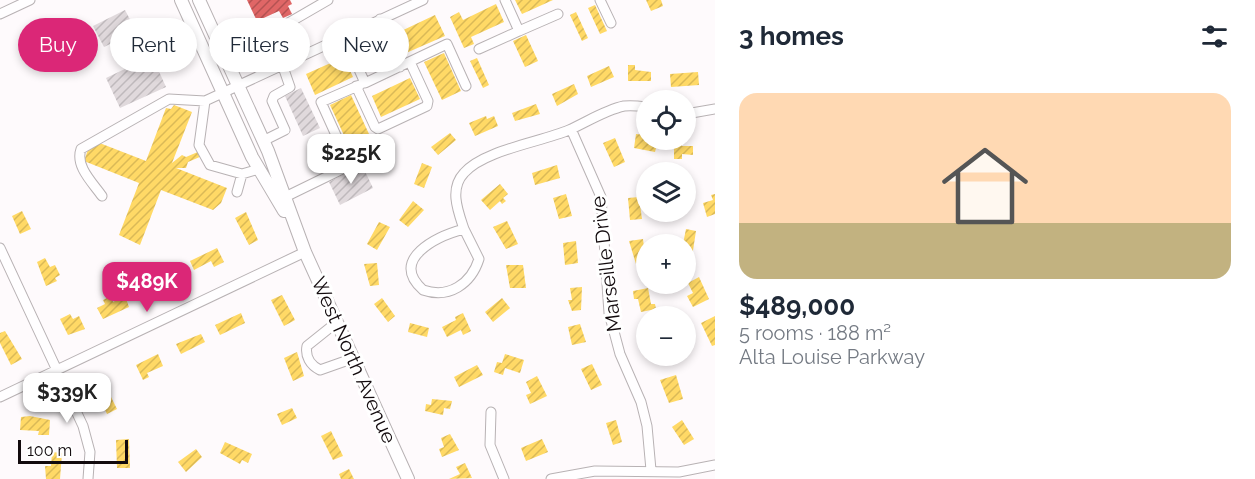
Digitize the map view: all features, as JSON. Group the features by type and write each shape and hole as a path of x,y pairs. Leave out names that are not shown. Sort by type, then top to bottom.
{"main road":[{"name":"West North Avenue","path":"199,0 263,141 281,199 408,479"},
{"name":"West North Avenue","path":"183,1 259,169 281,199"}],"street":[{"path":"0,14 30,0"},
{"path":"297,18 328,0"},
{"path":"384,18 423,0"},
{"path":"505,0 519,31"},
{"path":"600,0 611,22"},
{"path":"479,49 558,14"},
{"path":"356,72 375,127 378,129 427,106 428,101 410,62 417,56 447,44 466,86"},
{"path":"102,196 80,165 78,157 81,149 169,99 206,101 264,72"},
{"path":"263,141 285,130 272,101 274,96 290,87 285,72"},
{"path":"340,144 321,102 388,72"},
{"path":"206,101 199,146 210,165 242,174 259,169"},
{"path":"464,229 432,243 414,255 411,266 412,275 423,290 442,293 463,284 474,274 479,259 464,229 455,196 457,184 464,173 494,156 571,129 624,106 636,107"},
{"path":"696,112 715,109"},
{"name":"Marseille Drive","path":"571,129 601,197 609,313 616,342 641,402 647,426 651,470"},
{"path":"281,199 365,158"},
{"path":"237,192 242,174"},
{"path":"0,397 303,247"},
{"path":"0,248 86,434 90,460 88,479"},
{"path":"337,322 307,346 307,356 320,370 354,358"},
{"path":"491,412 490,445 504,479"},
{"path":"551,479 595,471 679,472 715,465"}],"building: Homes":[{"path":"515,0 553,0 522,14"},
{"path":"646,0 661,0 663,6 651,11"},
{"path":"496,4 504,22 471,37 474,44 464,48 450,17 459,12 463,20"},
{"path":"595,5 607,31 600,34 588,8"},
{"path":"576,12 588,38 582,41 570,15"},
{"path":"435,15 445,36 409,52 409,27"},
{"path":"526,35 538,61 525,67 513,41"},
{"path":"444,53 461,91 442,100 424,62"},
{"path":"477,58 489,85 483,88 470,61"},
{"path":"628,65 635,65 635,70 651,72 651,81 628,81"},
{"path":"609,66 614,77 591,87 587,76"},
{"path":"322,67 322,72 351,72 353,77 315,95 306,74"},
{"path":"698,72 699,85 671,87 670,74"},
{"path":"410,78 420,99 381,117 372,96"},
{"path":"574,84 578,94 557,106 552,94"},
{"path":"351,95 369,134 348,144 330,105"},
{"path":"536,104 540,114 515,121 512,113"},
{"path":"174,105 192,112 172,163 182,155 186,157 200,151 202,156 188,162 186,168 176,168 227,188 221,203 213,210 161,190 140,245 119,235 139,183 84,161 90,144 97,142 146,161 166,108 171,109"},
{"path":"486,116 487,119 494,116 498,126 475,136 469,123"},
{"path":"450,133 456,140 438,155 431,147"},
{"path":"615,138 625,162 614,167 603,143"},
{"path":"674,150 693,150 693,155 682,154 682,159 674,159"},
{"path":"422,163 432,167 424,188 414,184"},
{"path":"557,165 560,178 535,185 532,173"},
{"path":"500,184 508,194 503,198 506,201 502,204 500,201 490,210 481,200"},
{"path":"566,194 572,216 559,219 553,198"},
{"path":"715,194 715,214 707,217 703,203 713,200 711,195"},
{"path":"636,197 636,220 630,220 628,198"},
{"path":"413,201 424,210 408,227 399,220"},
{"path":"22,211 31,229 20,234 12,216"},
{"path":"246,212 258,240 249,245 235,218"},
{"path":"507,221 518,244 506,249 493,227"},
{"path":"379,222 390,227 377,250 367,244"},
{"path":"686,229 696,231 696,234 685,234"},
{"path":"636,240 636,264 629,241"},
{"path":"576,241 578,263 565,265 563,243"},
{"path":"217,248 224,262 214,267 211,261 194,270 190,261"},
{"path":"45,258 50,267 55,265 60,275 55,278 57,281 46,286 37,262"},
{"path":"377,263 379,285 370,286 364,264"},
{"path":"506,265 523,265 526,288 510,288"},
{"path":"168,266 171,274 162,279 166,289 153,295 148,284 155,281 152,274"},
{"path":"699,277 709,299 692,306 687,296 696,294 696,279"},
{"path":"582,287 581,310 572,311 568,300 572,300 570,288"},
{"path":"636,290 636,294 649,294 651,304 655,306 640,306 638,299 634,299 633,291"},
{"path":"282,295 295,320 284,326 271,300"},
{"path":"111,296 113,302 125,296 129,307 103,319 97,308 105,304 103,300"},
{"path":"382,298 395,316 388,322 374,304"},
{"path":"502,298 510,308 493,322 485,312"},
{"path":"241,313 245,323 220,335 215,325"},
{"path":"463,313 471,331 463,335 461,330 447,337 442,327 456,320 455,317"},
{"path":"70,314 73,319 79,316 85,329 68,335 60,319"},
{"path":"715,316 715,345 712,346 701,323"},
{"path":"410,323 429,328 427,337 408,332"},
{"path":"580,324 586,342 572,345 568,327"},
{"path":"5,331 22,359 11,365 0,343 0,333"},
{"path":"201,334 205,342 181,354 176,344"},
{"path":"297,352 304,376 293,381 284,358"},
{"path":"158,354 163,366 147,373 149,377 143,380 136,365"},
{"path":"505,354 524,360 520,373 505,368 503,375 494,372 497,362 502,363"},
{"path":"592,364 602,385 591,390 581,369"},
{"path":"477,365 483,375 459,387 454,377"},
{"path":"676,375 683,399 669,403 660,380"},
{"path":"537,376 547,396 530,404 526,395 531,393 526,382"},
{"path":"107,381 109,393 117,409 107,414 96,391 99,389 98,382"},
{"path":"432,399 452,401 450,409 444,408 443,415 425,411 426,404 431,405"},
{"path":"292,408 297,418 282,425 277,414"},
{"path":"30,416 50,420 49,435 38,435 39,431 20,430 21,417"},
{"path":"616,420 622,442 613,445 606,423"},
{"path":"682,420 694,439 684,445 672,427"},
{"path":"331,431 343,456 333,460 321,436"},
{"path":"450,434 459,450 442,457 439,449 444,447 441,438"},
{"path":"129,439 130,468 117,468 116,440"},
{"path":"542,439 548,452 526,461 521,448"},
{"path":"225,442 252,454 248,463 242,460 240,464 220,453"},
{"path":"196,449 202,457 186,472 178,462"},
{"path":"52,452 62,453 60,479 46,479 45,466 51,466"},
{"path":"465,463 472,478 449,479 460,474 456,467"},
{"path":"349,469 354,479 341,479 339,474"}],"building: Shops":[{"path":"247,0 290,0 292,4 288,6 292,14 283,18 279,11 264,18 256,18"}],"building: Other":[{"path":"125,10 129,18 110,18 110,44 104,47 98,36 98,24"},
{"path":"119,72 159,72 166,87 120,108 106,78"},
{"path":"301,88 320,128 303,136 285,96"},
{"path":"362,165 373,188 340,205 329,182"}]}
